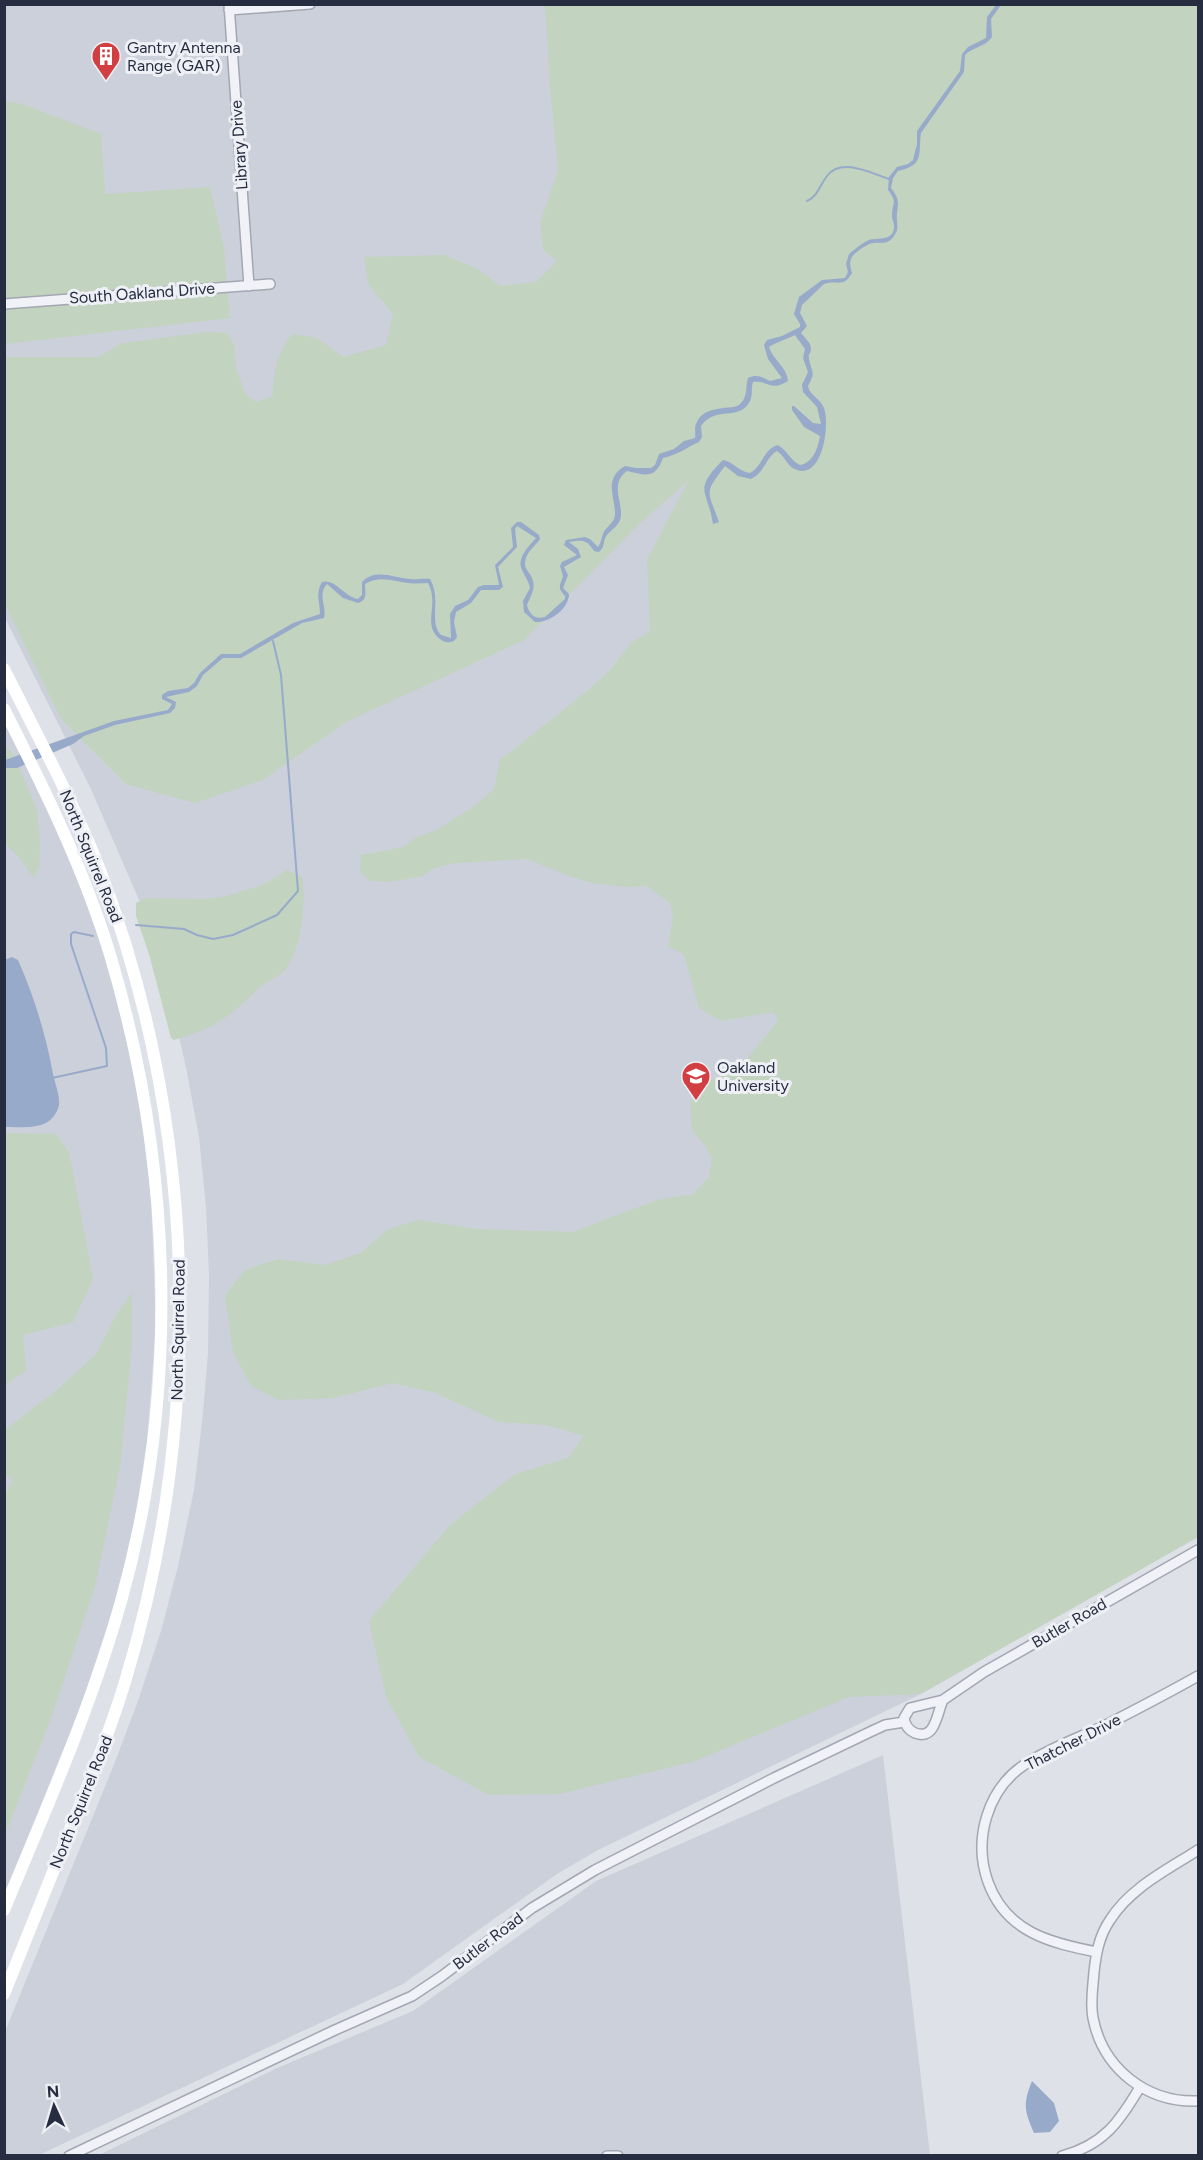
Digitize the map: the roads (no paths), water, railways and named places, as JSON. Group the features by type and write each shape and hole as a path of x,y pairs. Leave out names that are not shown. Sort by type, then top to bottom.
{"main road":[{"name":"North Squirrel Road","path":"4,669 84,833 110,899 136,981 152,1045 164,1110 175,1195 179,1251 180,1350 168,1490 155,1565 136,1645 109,1731 4,1994"},
{"name":"North Squirrel Road","path":"4,709 42,784 79,867 110,956 137,1063 149,1125 157,1200 161,1287 157,1402 148,1473 123,1596 81,1724 4,1910"}],"street":[{"path":"229,7 310,4"},
{"name":"Library Drive","path":"229,7 249,286"},
{"name":"South Oakland Drive","path":"8,302 270,284"},
{"name":"Butler Road","path":"69,2156 412,1996 532,1908 595,1870 774,1778 885,1725 904,1722 905,1714 910,1708 943,1700 984,1672 1198,1550"},
{"name":"Thatcher Drive","path":"1097,1952 1043,1939 1020,1925 1004,1910 989,1885 983,1863 982,1840 988,1812 1003,1785 1024,1765 1149,1704 1198,1676"},
{"path":"904,1722 912,1732 925,1734 931,1730 943,1700"},
{"path":"1198,1850 1144,1885 1126,1900 1105,1927 1097,1952 1092,2003 1096,2030 1113,2063 1140,2087 1156,2094 1187,2101 1198,2101"},
{"path":"1062,2156 1090,2146 1112,2129 1140,2087"},
{"path":"608,2156 618,2156"}],"water":[{"path":"996,5 1001,5 991,19 992,37 965,55 964,72 921,133 920,153 916,162 907,169 898,171 893,178 891,188 898,203 896,233 887,242 873,243 860,249 851,259 852,273 846,281 824,284 802,305 800,313 807,326 801,333 811,349 809,356 813,372 808,386 824,408 826,416 825,437 819,459 813,466 806,471 794,469 777,451 751,479 738,476 725,466 711,487 710,497 719,522 713,524 704,491 708,478 723,460 750,473 769,450 778,445 800,465 812,458 816,450 820,436 804,427 792,410 794,406 813,423 821,424 817,407 803,392 802,385 808,372 803,358 805,349 795,335 769,347 788,381 777,386 753,382 751,399 745,407 740,411 720,414 707,420 701,426 702,437 699,442 663,458 653,473 627,471 622,476 618,487 621,516 606,537 601,550 594,551 584,541 569,542 578,549 581,557 564,567 568,575 563,588 569,594 568,600 562,610 552,618 535,622 524,612 523,601 530,588 522,570 521,561 524,552 536,538 517,526 515,529 517,547 498,567 503,587 499,590 481,590 471,603 456,612 454,622 457,637 454,641 443,641 435,635 431,625 432,595 428,583 381,579 371,581 365,584 365,598 358,603 343,598 327,584 322,596 324,618 302,623 241,658 223,658 203,675 197,686 189,692 166,697 176,702 175,708 170,713 115,725 84,736 73,744 17,768 5,768 5,760 114,721 168,710 172,704 162,699 162,695 168,691 188,688 200,673 221,654 240,654 293,623 320,614 318,594 322,582 327,581 358,599 362,595 362,582 373,575 430,579 435,595 437,629 441,635 451,638 450,614 455,606 468,600 478,587 499,585 495,565 513,547 511,528 517,522 521,522 539,535 540,539 525,560 525,567 534,585 527,605 533,616 545,617 565,599 560,586 563,576 560,566 562,562 577,555 564,545 566,540 585,537 598,547 604,532 614,519 612,482 618,471 625,466 651,468 655,465 659,454 695,438 696,424 705,413 737,406 743,401 748,378 757,376 770,381 782,378 768,359 764,345 767,340 800,327 794,314 799,297 822,280 845,278 848,272 846,264 849,254 869,240 891,235 894,226 892,216 894,200 888,190 889,177 897,167 913,160 917,131 960,71 962,54 968,47 986,38 987,17"},
{"path":"12,957 18,960 34,1002 59,1097 57,1112 53,1118 45,1124 34,1126 5,1127 4,960"},
{"path":"1032,2081 1054,2103 1059,2121 1050,2132 1034,2133 1028,2118 1026,2101"}],"waterway":[{"path":"807,201 816,193 827,176 833,170 840,168 865,170 889,179"},
{"path":"136,925 184,929 213,939 233,935 277,915 298,891 281,675 273,641"},
{"path":"52,1078 107,1066 106,1048 71,944 71,934 74,932 93,936"}],"place":[{"name":"Gantry Antenna Range (GAR)","path":"106,82"},
{"name":"Oakland University","path":"696,1102"}]}
